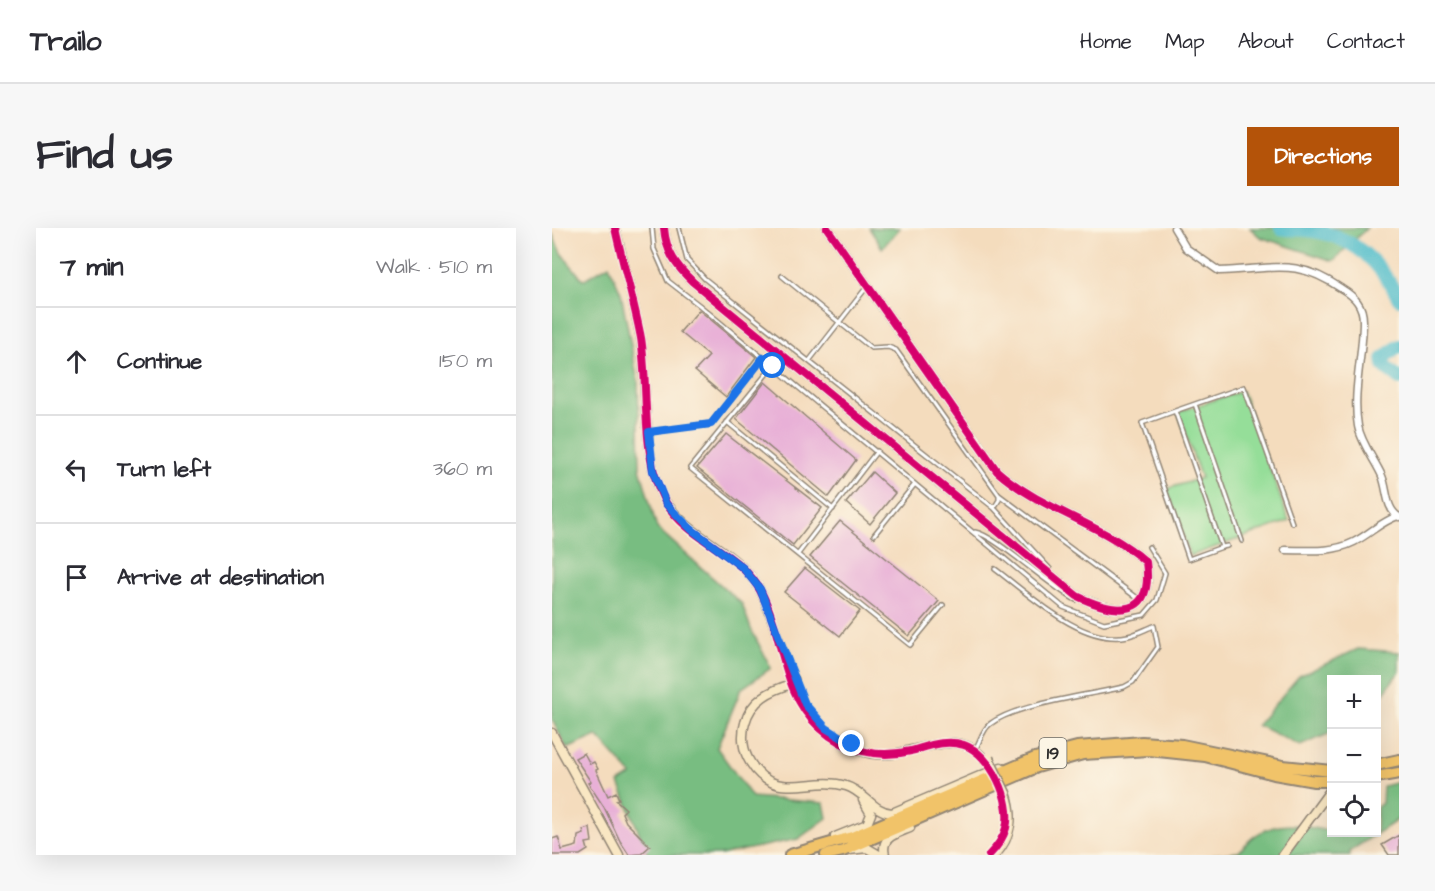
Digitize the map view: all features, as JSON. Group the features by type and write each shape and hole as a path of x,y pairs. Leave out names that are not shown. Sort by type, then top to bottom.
{"highway":[{"name":"19","path":"790,855 852,837 1035,758 1077,747 1142,742 1182,745 1291,768 1327,771"},
{"name":"19","path":"826,855 843,851 1053,762 1100,752 1149,750 1205,756 1314,781 1327,781"},
{"path":"1381,764 1399,760"},
{"path":"1381,779 1397,773"}],"street":[{"path":"615,228 641,338 653,471 666,504 691,529 743,568 760,589 770,609 782,650 786,652 792,680 809,718 842,744 861,752 892,754 952,742 976,749 987,759 1010,806 1010,829 995,855"},
{"path":"664,228 665,242 675,265 693,282 1077,596 1101,607 1126,610 1141,601 1149,582 1146,562 1129,547 1019,490 997,471 826,228"},
{"path":"1174,228 1186,248 1219,271 1259,267 1300,268 1323,276 1355,298 1360,305 1363,322 1358,373 1359,430 1383,478 1388,503 1398,516 1385,520 1363,537 1340,548 1285,549"},
{"path":"792,680 761,697 748,714 743,730 744,749 750,764 762,777 778,785 793,787 827,783 843,785 863,795 879,810 892,813 1026,756 1035,758"},
{"path":"792,680 759,693 744,712 739,729 739,742 747,765 759,780 777,789 792,791 834,788 847,791 867,804 871,814 867,824 862,827 809,846 806,851"},
{"path":"552,733 619,855"},
{"path":"1314,781 1321,788 1322,800"},
{"path":"990,855 1002,840 1006,828 1004,794"},
{"path":"1283,855 1327,794"},
{"path":"1322,800 1327,798"},
{"path":"885,855 883,846 890,837 946,810 962,799"},
{"path":"843,851 867,848 879,855"}],"lane":[{"path":"652,228 654,249 668,281 1063,607 1104,623 1129,620 1144,615 1157,600 1165,573 1149,547"},
{"path":"679,228 687,260 705,279 993,508 1063,584"},
{"path":"782,276 871,348 888,347 896,350 999,495 1141,601"},
{"path":"809,361 868,286"},
{"path":"649,432 711,424 763,358"},
{"path":"773,366 690,468 910,645 943,605"},
{"path":"1175,411 1224,547 1189,559 1142,423 1175,411 1195,404 1244,387 1292,523"},
{"path":"1195,404 1242,541"},
{"path":"727,422 833,509"},
{"path":"798,554 877,452"},
{"path":"874,535 915,484"},
{"path":"993,508 999,500 999,495"},
{"path":"973,532 988,536 1071,597 1101,607"},
{"path":"976,749 988,726 1000,718 1021,710 1124,687 1133,682 1158,647 1154,626 1128,636 1102,637 1074,626 995,569"}],"green space":[{"path":"869,228 900,228 882,248"},
{"path":"1250,228 1367,228 1333,261 1260,237"},
{"path":"552,233 561,253 583,280 609,265 621,293 638,382 640,468 657,528 742,604 751,629 771,668 741,689 717,748 752,797 824,803 827,818 798,839 720,855 648,855 619,783 632,775 597,736 567,749 552,719"},
{"path":"1242,391 1289,521 1190,556 1167,489 1201,478 1178,412"},
{"path":"1358,649 1399,652 1399,672 1381,697 1381,675 1327,675 1327,735 1300,746 1257,725 1299,676"},
{"path":"1399,782 1399,819 1381,831 1381,804 1383,786"},
{"path":"1295,825 1327,831 1327,837 1371,837 1350,851 1350,855 1213,855 1239,852 1249,840 1271,828"}],"building":[{"path":"699,310 756,357 726,397 695,371 709,356 680,332"},
{"path":"765,382 856,460 829,497 736,419"},
{"path":"726,434 822,508 793,545 697,468"},
{"path":"872,472 895,493 870,524 846,503"},
{"path":"840,521 939,601 909,636 810,557"},
{"path":"805,568 860,611 840,636 784,592"},
{"path":"584,753 590,764 594,762 598,769 596,770 608,796 616,792 619,799 616,800 626,809 622,813 626,822 650,846 641,854 629,855 620,841 604,807 588,783 591,782 575,758"},
{"path":"590,828 592,842 586,843 588,850 580,855 552,855 552,839 558,837 562,850 577,846 578,836 584,834 583,830"},
{"path":"1399,835 1399,855 1389,855 1382,845"}],"waterway":[{"path":"1281,228 1328,234 1354,246 1375,263 1399,299"},
{"path":"1399,346 1383,359 1384,366 1399,379"}],"cycle path":[{"path":"615,228 641,338 652,466 666,503 688,527 728,556 752,578 769,609 797,697 819,727 840,742 862,751 898,753 937,744 957,743 974,750 983,758 991,768 1003,792 1007,817 1003,836 989,855"},
{"path":"664,228 673,258 693,282 1077,596 1105,607 1118,609 1129,608 1138,603 1144,594 1147,581 1146,562 1129,548 1014,485 997,471 827,228"}],"route":[{"path":"773,366 763,358 711,424 649,432 653,471 666,504 691,529 743,568 760,589 770,609 782,650 786,652 800,694 810,713 826,728 852,744"}]}
